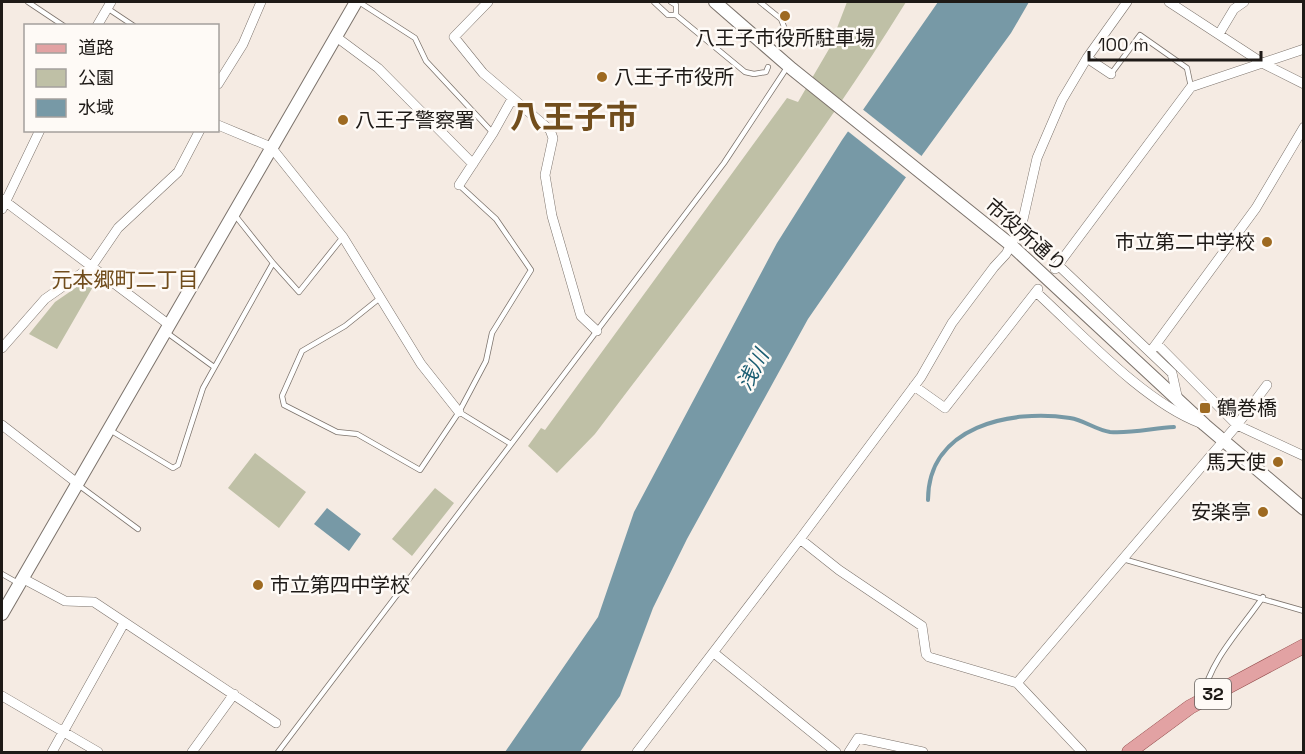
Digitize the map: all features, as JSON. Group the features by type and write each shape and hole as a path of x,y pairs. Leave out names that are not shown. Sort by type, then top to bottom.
{"main road":[{"name":"32","path":"1129,753 1174,717 1304,646"}],"street":[{"path":"219,82 243,44 261,2"},
{"path":"2,614 166,327 357,2"},
{"path":"488,2 454,38 483,73 550,130 554,138 545,175 552,216 581,316 597,331"},
{"name":"市役所通り","path":"715,2 790,68 1008,244 1205,425 1304,509"},
{"path":"637,753 914,386 944,336 1008,244 1025,216 1034,170 1062,100 1087,58 1127,2"},
{"path":"1169,2 1264,64 1304,84"},
{"path":"1219,34 1234,9 1244,2"},
{"path":"98,24 109,5"},
{"path":"335,36 378,68 473,164"},
{"path":"1304,49 1191,87 1056,267 1154,348 1237,425 1304,456"},
{"path":"1087,58 1111,74"},
{"path":"459,185 493,134 512,99"},
{"path":"219,125 272,147 343,237 421,364 459,412"},
{"path":"1154,348 1256,208 1304,127"},
{"path":"39,132 3,203 92,266 166,327"},
{"path":"2,348 45,299 92,266 118,228 178,172 199,132"},
{"path":"914,386 945,408 1038,290 1151,396 1182,416 1205,425"},
{"path":"1154,348 1172,373 1178,400"},
{"path":"1017,683 1237,425 1267,385"},
{"path":"2,425 77,483"},
{"path":"800,539 839,570 922,626 926,654 929,657 1017,683 1082,753"},
{"path":"21,581 65,601 94,602 276,723"},
{"path":"52,753 124,623"},
{"path":"714,653 836,753"},
{"path":"192,753 234,694"},
{"path":"2,696 98,753"},
{"path":"849,753 858,738 923,753"}],"lane":[{"path":"28,2 61,24"},
{"path":"357,2 415,38 426,61 493,134"},
{"path":"654,2 668,15 676,15 745,72 754,74 766,72 768,67"},
{"path":"671,2 675,5 676,15"},
{"path":"760,2 781,19 788,37 784,43"},
{"path":"109,5 132,24"},
{"path":"1111,74 1140,35 1187,68 1191,87"},
{"path":"278,753 724,164 790,68"},
{"path":"381,298 345,326 302,351 282,396 284,405 337,432 357,434 420,470 459,412 486,361 492,333 531,270 496,219 459,185"},
{"path":"233,212 298,292 343,237"},
{"path":"108,429 172,468 178,465 194,408 214,367 273,263"},
{"path":"166,327 214,367"},
{"path":"459,412 511,444"},
{"path":"77,483 138,529"},
{"path":"1123,559 1263,597 1304,611"},
{"path":"2,574 21,581"},
{"path":"1202,700 1205,686 1218,661 1263,597"}],"green space":[{"path":"847,2 906,2 833,113 756,222 595,434 557,473 528,446 541,428 545,430 787,98 798,102 829,49"},
{"path":"87,280 94,285 57,349 29,334 55,302"},
{"path":"255,453 306,492 279,528 228,488"},
{"path":"435,488 454,503 412,556 392,539"}],"water":[{"name":"浅川","path":"938,2 1029,2 1011,33 904,180 808,319 687,539 653,608 620,696 580,752 505,752 598,617 634,512 777,243 842,140"},
{"path":"327,508 361,534 349,551 314,524"}],"pier":[{"path":"861,108 924,158 908,179 845,129"}],"waterway":[{"path":"928,500 932,475 942,455 957,439 999,420 1047,416 1070,418 1110,432 1174,427"}],"place":[{"name":"八王子市役所駐車場","path":"785,16"},
{"name":"八王子市役所","path":"602,77"},
{"name":"八王子警察署","path":"343,120"},
{"name":"市立第二中学校","path":"1267,242"},
{"name":"鶴巻橋","path":"1205,408"},
{"name":"馬天使","path":"1278,462"},
{"name":"安楽亭","path":"1263,512"},
{"name":"市立第四中学校","path":"258,585"}],"district":[{"name":"八王子市","path":"574,117"},
{"name":"元本郷町二丁目","path":"125,280"}]}
